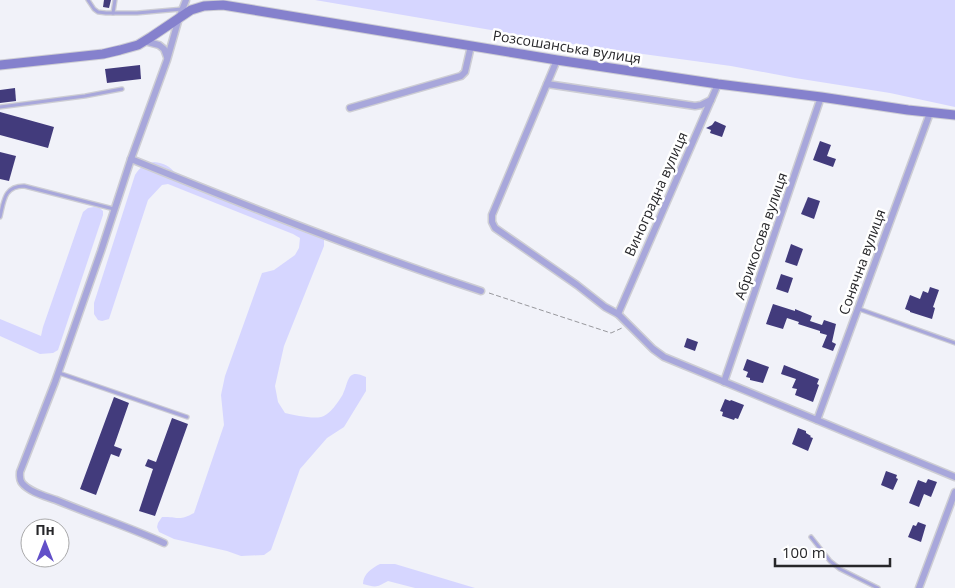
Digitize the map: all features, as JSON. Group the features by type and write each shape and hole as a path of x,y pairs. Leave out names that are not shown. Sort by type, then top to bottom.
{"street":[{"path":"164,543 31,490 22,484 19,479 184,13 186,0"},
{"path":"210,0 224,4"},
{"name":"Розсошанська вулиця","path":"0,65 103,54 120,50 138,45 184,13 214,4 224,4 557,60 718,84 955,115"},
{"path":"144,41 159,45 164,49 167,60"},
{"path":"350,108 461,76 465,72 471,46"},
{"path":"557,60 492,215 492,222 495,228 577,285 605,307 618,314 653,349 664,357 955,477"},
{"path":"547,84 695,106 711,100"},
{"name":"Виноградна вулиця","path":"618,314 718,84"},
{"name":"Абрикосова вулиця","path":"724,382 821,98"},
{"name":"Сонячна вулиця","path":"817,420 930,113"},
{"path":"131,159 340,242 481,291"},
{"path":"919,588 955,492"}],"lane":[{"path":"88,0 98,12 184,13"},
{"path":"113,13 116,0"},
{"path":"0,107 85,96 122,89"},
{"path":"0,217 6,195 14,187 19,186 115,209"},
{"path":"858,309 955,343"},
{"path":"58,373 187,417"},
{"path":"811,537 830,561 840,569 878,588"}],"path":[{"path":"481,291 611,333 622,328"}],"shaded area":[{"path":"315,0 955,0 955,107 890,93 731,66 584,46"},
{"path":"154,162 166,165 176,174 318,229 324,237 324,246 284,346 275,386 278,402 285,413 313,418 324,416 331,411 339,400 352,375 366,377 366,391 344,427 327,438 300,469 271,550 264,555 241,556 174,539 159,532 157,527 162,517 181,518 194,513 224,425 221,395 225,376 262,273 274,270 295,255 299,248 300,238 168,184 162,185 148,200 109,319 98,320 94,314 94,303 135,175 143,166"},
{"path":"88,208 100,208 103,211 103,215 58,350 53,353 40,354 0,336 0,319 41,336 83,212"},
{"path":"380,564 395,564 475,588 415,588 388,581 377,586 363,584 366,574"}],"building":[{"path":"104,0 111,0 109,8 103,7"},
{"path":"140,65 141,79 107,83 105,69"},
{"path":"15,88 16,101 0,103 0,90"},
{"path":"0,112 54,127 48,148 0,135"},
{"path":"715,121 726,126 722,137 710,133 711,130 706,128"},
{"path":"820,141 831,145 827,156 836,159 833,167 813,160"},
{"path":"0,152 16,156 9,181 0,179"},
{"path":"808,197 820,201 814,219 801,214"},
{"path":"791,244 803,249 797,266 785,262"},
{"path":"781,274 793,278 788,293 776,289"},
{"path":"930,287 939,290 933,307 935,308 932,319 905,309 910,295 920,299 923,291 928,293"},
{"path":"773,304 795,311 795,309 812,316 810,321 822,325 824,320 836,324 832,342 836,344 833,351 822,347 827,335 798,324 799,322 787,318 783,329 766,324"},
{"path":"687,338 698,342 695,351 684,347"},
{"path":"747,359 769,367 763,383 746,377 748,372 743,370"},
{"path":"784,365 819,379 817,384 819,385 813,402 795,395 797,389 792,388 796,379 781,374"},
{"path":"114,397 129,403 114,446 122,449 119,457 111,454 96,495 80,489"},
{"path":"725,399 744,405 738,419 735,418 734,420 722,416 723,412 720,411"},
{"path":"172,418 188,424 155,516 139,511 153,469 145,466 148,459 156,462"},
{"path":"798,428 806,431 813,438 808,451 792,444"},
{"path":"886,471 897,475 896,478 898,479 893,490 881,485"},
{"path":"928,479 937,482 931,497 924,494 919,507 909,503 918,480 926,483"},
{"path":"918,522 926,525 921,542 908,537 913,525 916,526"}]}
